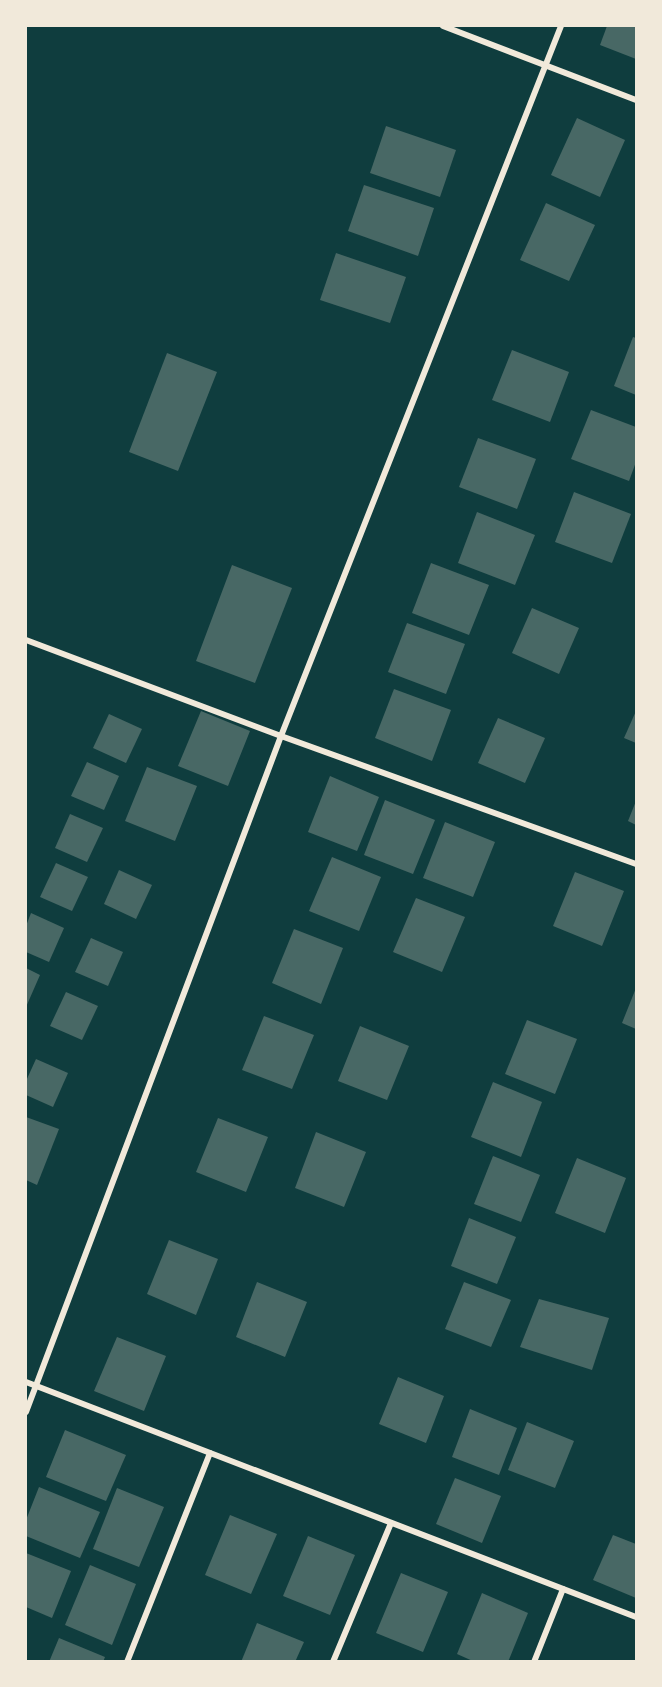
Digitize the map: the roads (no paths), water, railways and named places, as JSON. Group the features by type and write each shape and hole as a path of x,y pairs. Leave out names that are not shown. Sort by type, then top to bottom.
{"street":[{"path":"443,26 636,100"},
{"path":"26,1412 281,736 561,26"},
{"path":"26,640 281,736 636,864"},
{"path":"26,1382 636,1617"},
{"path":"127,1662 210,1453"},
{"path":"333,1662 392,1523"},
{"path":"534,1662 563,1589"}]}
